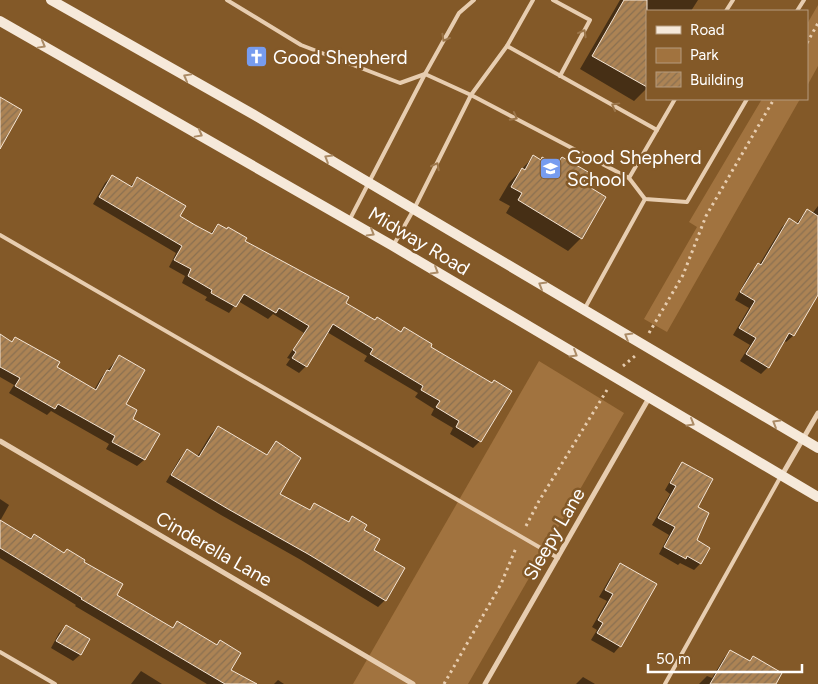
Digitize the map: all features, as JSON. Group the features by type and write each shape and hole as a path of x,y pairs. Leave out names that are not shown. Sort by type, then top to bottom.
{"main road":[{"name":"Midway Road","path":"51,0 256,116 818,448"},
{"name":"Midway Road","path":"0,21 349,220 818,497"}],"street":[{"name":"Sleepy Lane","path":"486,684 649,398"},
{"path":"781,476 818,413"},
{"name":"Cinderella Lane","path":"0,441 413,684"}],"lane":[{"path":"227,0 301,45 400,83 425,74 471,95 629,178 645,199 687,202 746,100"},
{"path":"349,220 459,13 474,0"},
{"path":"393,246 414,209 471,95 507,46 533,0"},
{"path":"553,0 590,20 560,76"},
{"path":"507,46 657,130"},
{"path":"629,178 674,100"},
{"path":"584,310 645,199"},
{"path":"0,235 558,558"},
{"path":"665,684 781,476"},
{"path":"0,652 55,684"}],"path":[{"path":"808,41 818,24"},
{"path":"604,395 622,367 634,358 683,275 706,216 773,100"}],"green space":[{"path":"818,5 818,66 808,84 808,22"},
{"path":"761,100 799,100 667,332 644,319 697,227 689,222"},
{"path":"539,361 624,413 468,684 353,684"}],"building":[{"path":"624,0 647,0 646,86 592,56"},
{"path":"0,97 22,110 0,149"},
{"path":"533,155 541,160 542,157 556,165 562,157 590,173 583,183 606,197 582,239 518,200 522,193 511,187 522,168 525,170"},
{"path":"112,175 132,187 137,177 186,206 180,216 195,225 212,234 218,224 227,229 228,227 247,238 245,241 349,297 346,303 375,320 377,317 401,332 404,327 432,344 431,347 492,383 494,380 512,391 481,442 456,427 459,421 436,407 440,401 421,390 423,386 370,354 373,349 333,324 307,367 292,358 296,352 293,350 309,326 279,308 276,313 244,294 236,307 211,293 212,290 188,276 191,269 174,260 182,246 99,197"},
{"path":"807,209 818,216 818,295 794,336 789,333 769,368 746,354 756,338 739,328 755,301 740,292 758,263 761,265 789,218 798,224"},
{"path":"0,334 12,342 15,337 60,362 57,367 96,390 107,370 110,371 119,355 145,370 126,404 137,410 133,419 160,434 145,460 112,442 115,436 58,404 55,409 15,386 20,378 0,367"},
{"path":"218,426 267,455 276,441 301,458 280,494 310,510 314,503 349,522 352,516 367,525 364,530 380,539 374,550 405,568 386,601 171,475 187,449 199,457"},
{"path":"682,462 713,479 698,507 709,513 697,540 710,548 701,564 687,556 686,559 664,547 675,527 658,518 676,486 670,483"},
{"path":"0,520 31,539 34,534 64,553 67,549 85,560 84,562 123,584 117,595 173,628 177,621 217,645 220,640 241,653 231,670 257,684 225,684 81,599 0,548"},
{"path":"620,563 657,584 621,647 597,633 603,623 598,620 613,594 605,590"},
{"path":"66,625 90,639 81,655 56,641"},
{"path":"730,650 750,661 753,656 782,673 776,684 710,684"}],"place":[{"name":"Good Shepherd","path":"257,57"},
{"name":"Good Shepherd School","path":"551,168"}]}
